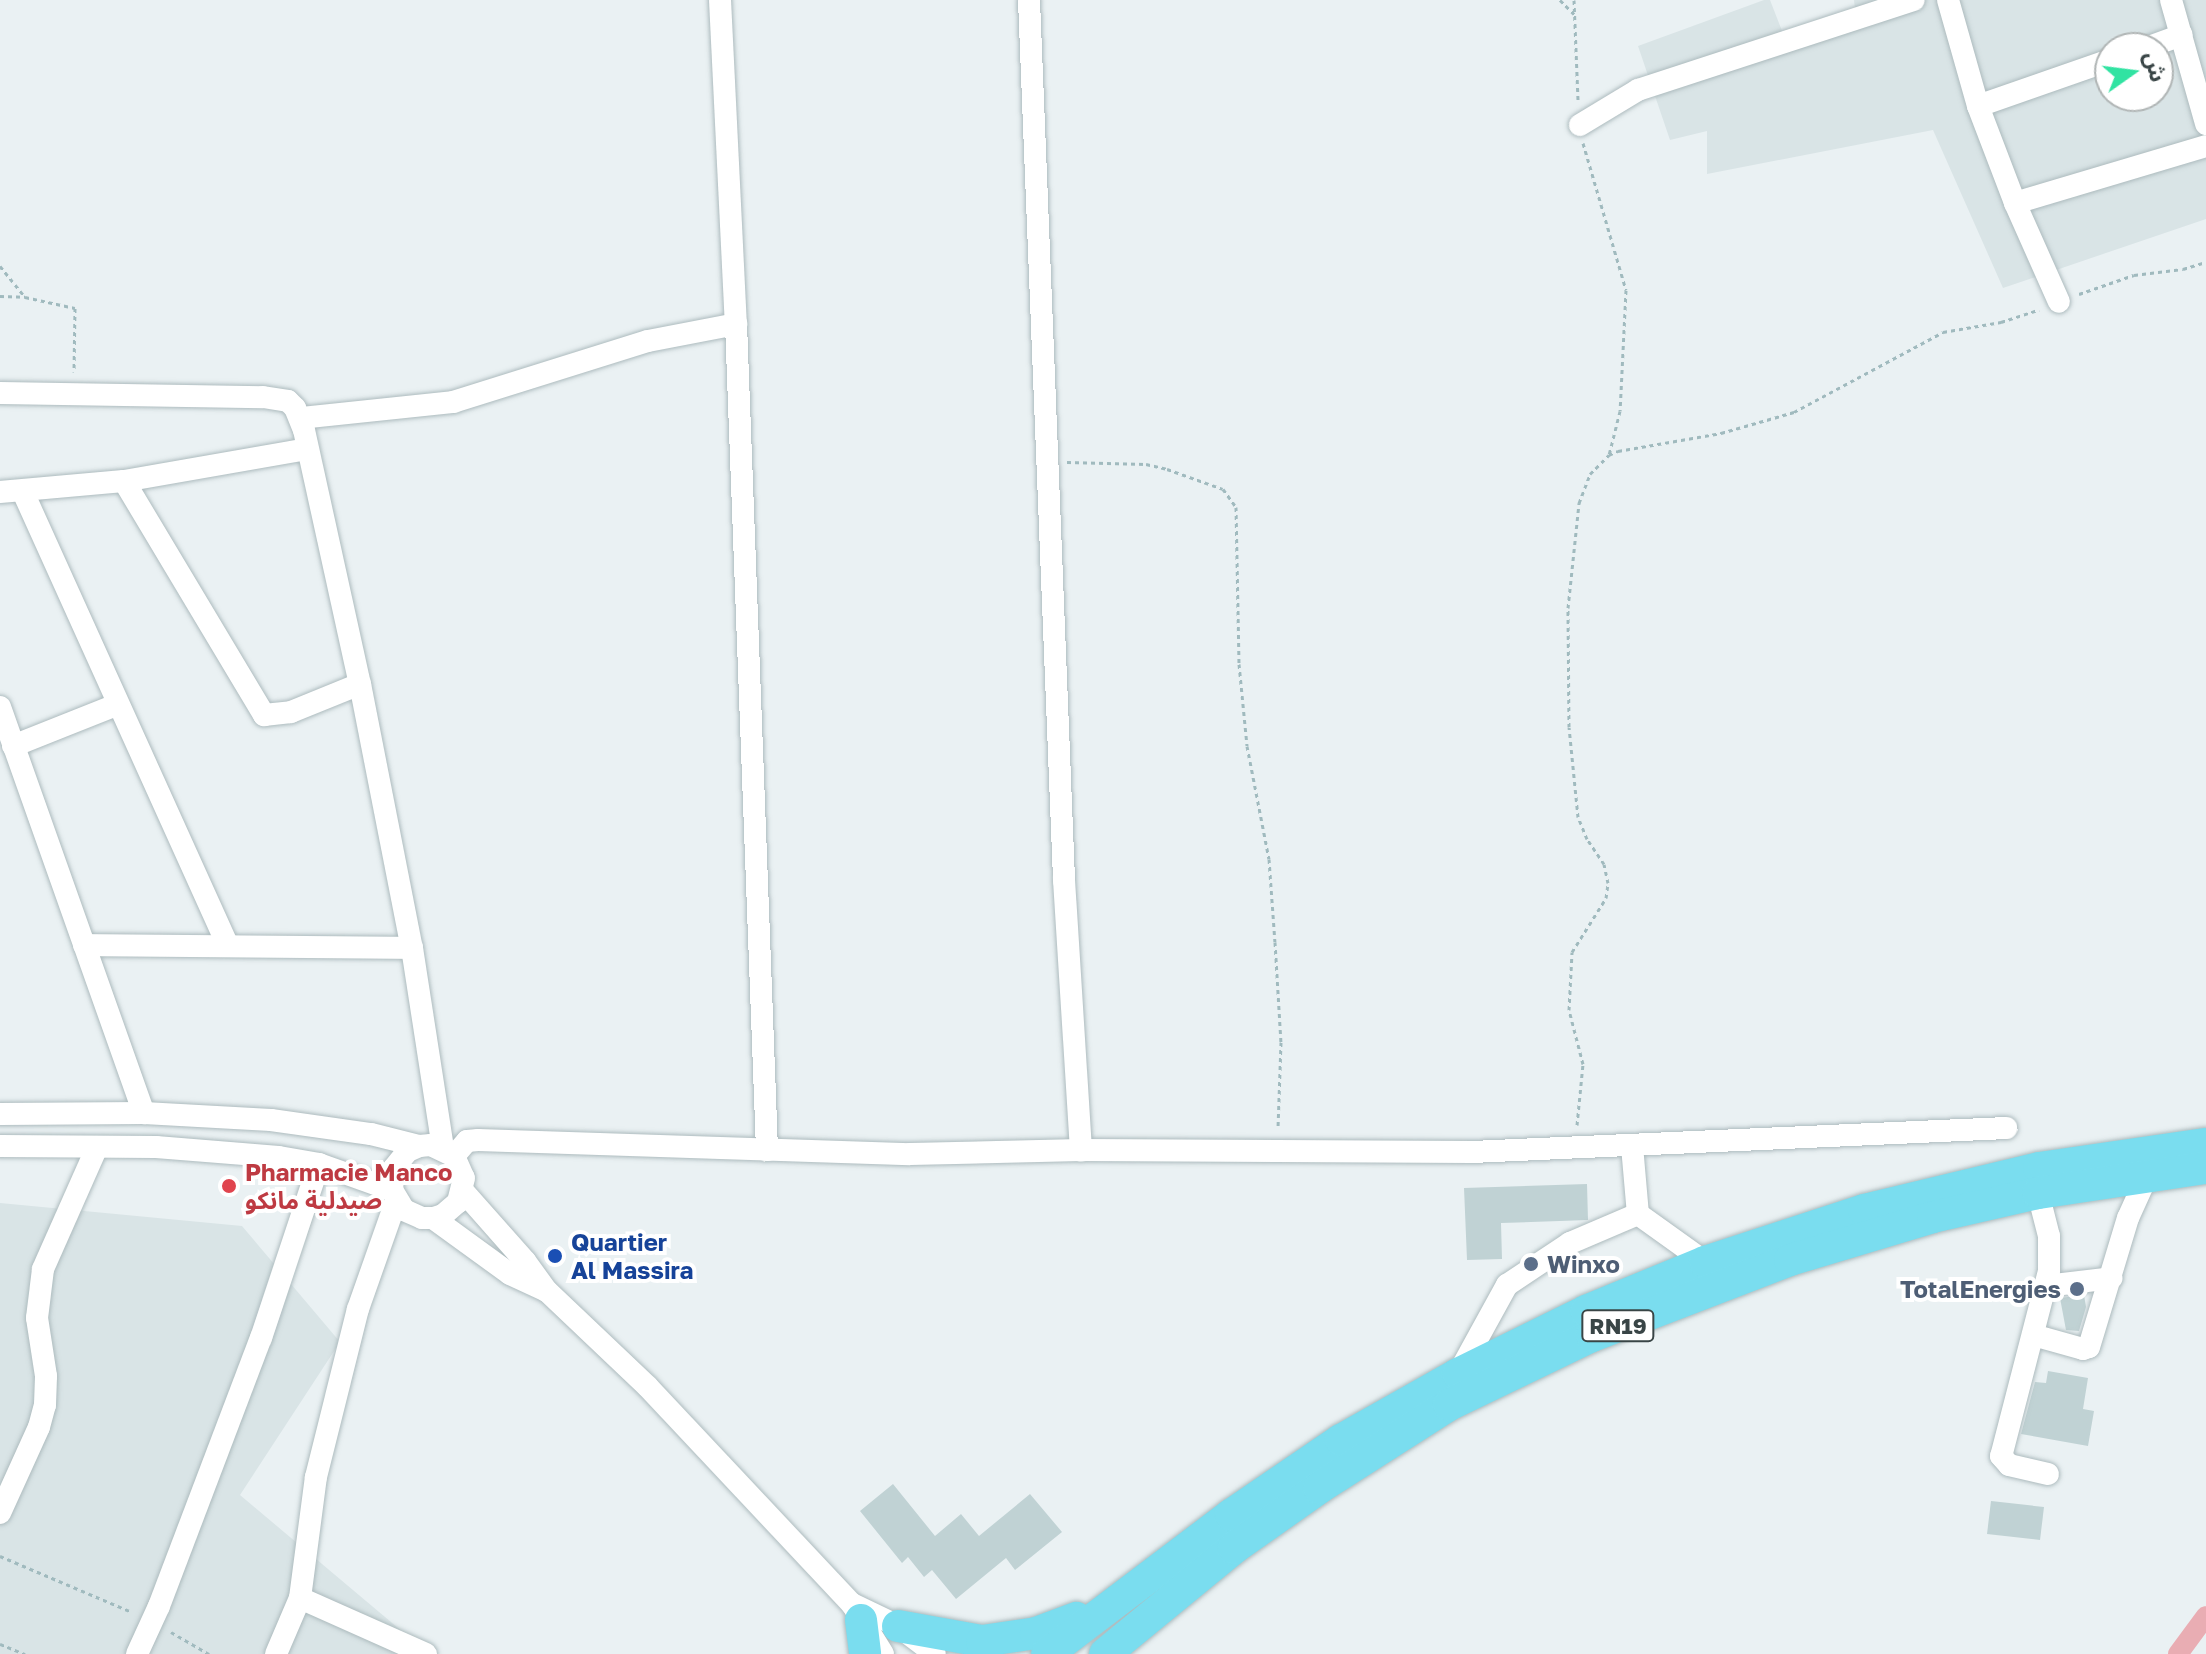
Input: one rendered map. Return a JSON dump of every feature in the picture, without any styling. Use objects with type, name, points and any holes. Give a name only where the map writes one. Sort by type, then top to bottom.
[{"type":"highway","name":"RN19","points":[[1047,1654],[1231,1515],[1341,1440],[1458,1374],[1586,1311],[1705,1262],[1849,1214],[2039,1168],[2206,1144]]},
{"type":"highway","name":"RN19","points":[[1105,1654],[1234,1548],[1319,1488],[1449,1405],[1523,1366],[1592,1336],[1790,1260],[1933,1217],[2038,1193],[2148,1174],[2206,1168]]},
{"type":"highway","points":[[891,1640],[1012,1639],[1105,1608]]},
{"type":"highway","points":[[856,1612],[865,1654]]},
{"type":"street","points":[[720,0],[736,324],[767,1150]]},
{"type":"street","points":[[1029,0],[1064,880],[1081,1150]]},
{"type":"street","points":[[1580,125],[1638,90],[1914,0]]},
{"type":"street","points":[[1948,0],[1978,106],[2015,203],[2059,302]]},
{"type":"street","points":[[2171,0],[2206,124]]},
{"type":"street","points":[[2174,38],[2182,35]]},
{"type":"street","points":[[1978,106],[2094,66]]},
{"type":"street","points":[[2015,203],[2206,146]]},
{"type":"street","points":[[301,418],[453,402],[648,341],[736,324]]},
{"type":"street","points":[[0,393],[279,398],[288,401],[301,418],[360,684],[449,1152],[464,1178],[463,1191],[451,1210],[433,1218]]},
{"type":"street","points":[[0,492],[124,481],[307,449]]},
{"type":"street","points":[[124,481],[264,715],[291,712],[360,684]]},
{"type":"street","points":[[23,492],[116,705],[228,946]]},
{"type":"street","points":[[13,746],[116,705]]},
{"type":"street","points":[[0,707],[144,1113]]},
{"type":"street","points":[[84,945],[412,948]]},
{"type":"street","points":[[0,1114],[144,1113],[271,1120],[371,1134],[449,1152],[467,1141],[478,1140],[910,1154],[1081,1150],[1472,1152],[2006,1128]]},
{"type":"street","points":[[0,1146],[263,1155],[319,1164],[394,1196],[413,1215],[433,1218],[510,1274],[547,1291]]},
{"type":"street","points":[[276,1654],[300,1598],[316,1477],[362,1297],[394,1196],[394,1168],[408,1151],[419,1146]]},
{"type":"street","points":[[1632,1146],[1638,1214],[1705,1262]]},
{"type":"street","points":[[0,1513],[8,1473],[45,1405],[46,1376],[37,1318],[43,1269],[97,1147]]},
{"type":"street","points":[[137,1654],[261,1338],[319,1164]]},
{"type":"street","points":[[2033,1335],[2083,1349],[2089,1347],[2128,1218],[2148,1174]]},
{"type":"street","points":[[463,1191],[525,1261],[547,1291],[648,1387],[856,1612],[891,1640],[935,1654]]},
{"type":"street","points":[[2038,1193],[2050,1249],[2046,1286],[2001,1456],[2009,1465],[2048,1474]]},
{"type":"street","points":[[1458,1374],[1507,1285],[1570,1243],[1638,1214]]},
{"type":"street","points":[[2046,1286],[2112,1278]]},
{"type":"street","points":[[300,1598],[426,1654]]},
{"type":"street","points":[[856,1612],[891,1640]]},
{"type":"path","points":[[1560,0],[1575,15]]},
{"type":"path","points":[[1574,0],[1580,125],[1586,157],[1618,254],[1626,290],[1620,411],[1609,455],[1590,474],[1582,489],[1568,608],[1573,787],[1578,817],[1587,839],[1604,864],[1608,883],[1606,898],[1572,952],[1569,1010],[1583,1064],[1577,1106],[1577,1148]]},
{"type":"path","points":[[1609,455],[1766,421],[1855,382],[1943,332],[2001,322],[2134,275],[2183,269],[2206,262]]},
{"type":"path","points":[[0,266],[25,297]]},
{"type":"path","points":[[0,296],[25,297],[75,308],[72,396]]},
{"type":"path","points":[[1047,462],[1146,464],[1208,481],[1228,492],[1234,503],[1239,664],[1247,746],[1269,859],[1275,942],[1281,1042],[1277,1150]]},
{"type":"path","points":[[0,1556],[152,1621],[209,1654]]},
{"type":"path","points":[[0,1644],[25,1654]]},
{"type":"shaded area","points":[[1764,0],[1770,0],[1786,41],[1855,9],[1854,0],[2206,0],[2206,219],[2003,288],[1933,130],[1707,174],[1707,131],[1670,140],[1638,46]]},
{"type":"shaded area","points":[[0,1203],[242,1226],[340,1342],[240,1495],[429,1654],[0,1654]]},
{"type":"building","points":[[1587,1184],[1588,1220],[1501,1223],[1502,1259],[1467,1260],[1464,1188]]},
{"type":"building","points":[[2084,1295],[2086,1307],[2079,1331],[2066,1330],[2060,1298]]},
{"type":"building","points":[[2048,1371],[2088,1378],[2083,1409],[2094,1411],[2088,1446],[2021,1434],[2035,1382],[2046,1383]]},
{"type":"building","points":[[893,1484],[935,1536],[961,1514],[979,1536],[1030,1494],[1062,1532],[1015,1570],[1006,1558],[956,1599],[932,1570],[924,1577],[908,1557],[902,1563],[860,1511]]},
{"type":"building","points":[[1991,1501],[2044,1507],[2040,1540],[1987,1534]]},
{"type":"waterway","points":[[2178,1654],[2206,1616]]},
{"type":"place","name":"Pharmacie Manco صيدلية مانكو","points":[[229,1186]]},
{"type":"place","name":"Quartier Al Massira","points":[[555,1256]]},
{"type":"place","name":"Winxo","points":[[1531,1264]]},
{"type":"place","name":"TotalEnergies","points":[[2077,1289]]}]
